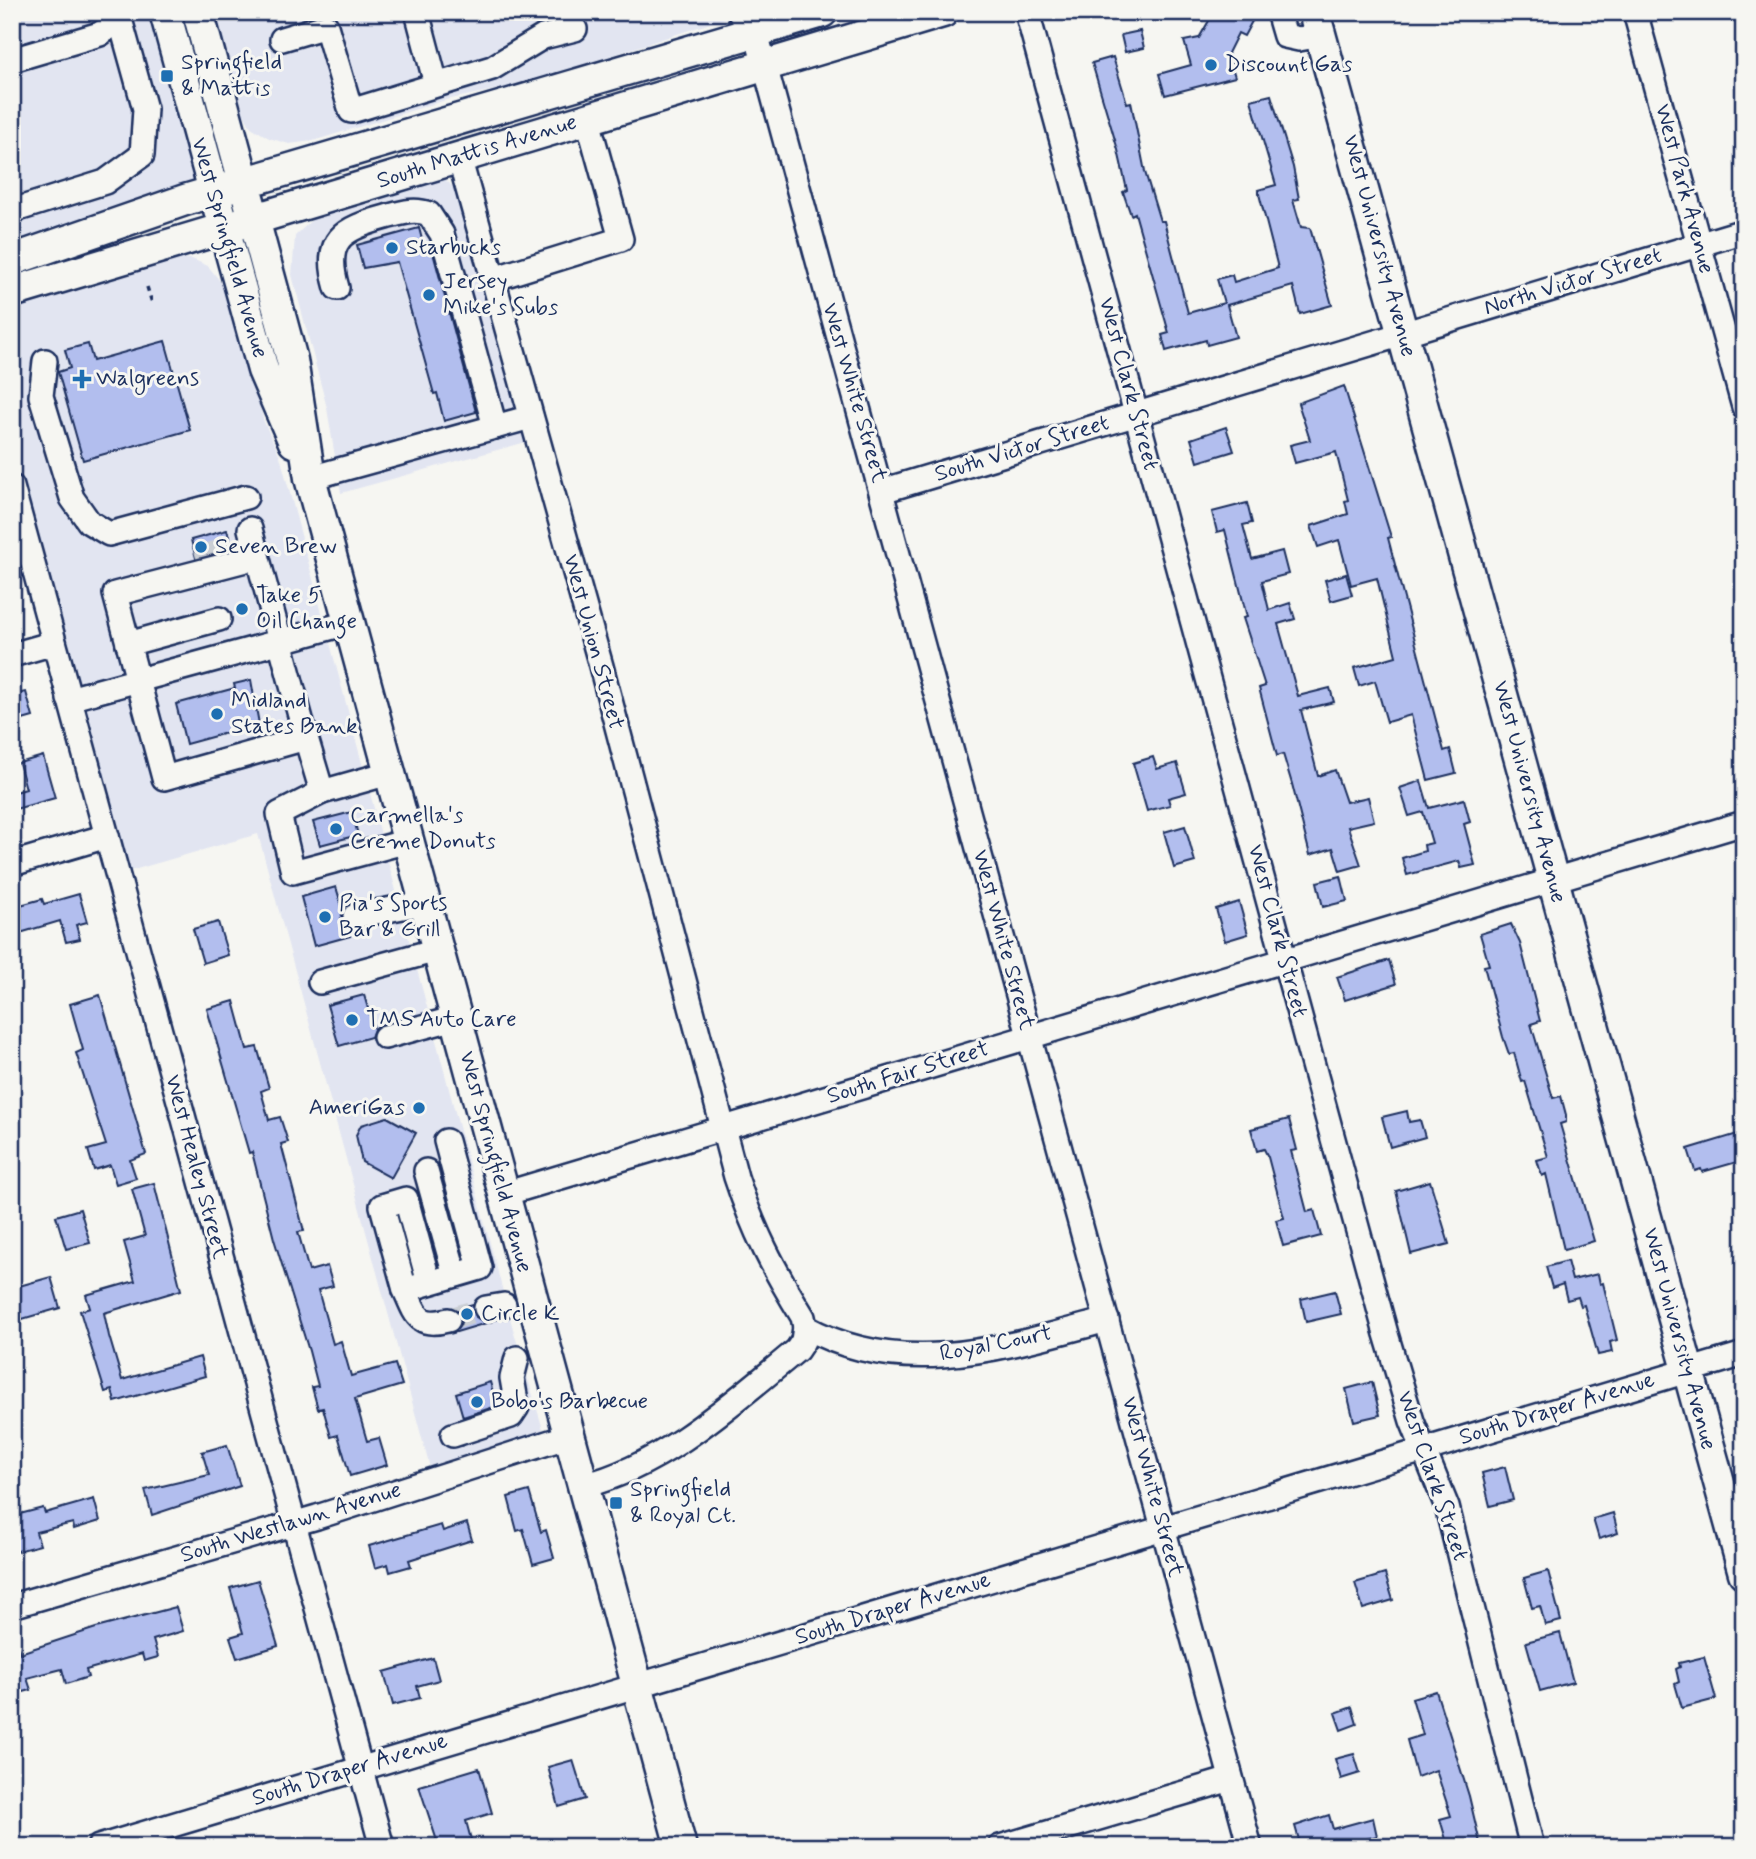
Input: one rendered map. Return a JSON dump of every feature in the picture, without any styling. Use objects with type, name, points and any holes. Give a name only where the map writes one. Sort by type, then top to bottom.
[{"type":"main road","name":"West Springfield Avenue","points":[[165,12],[263,370],[310,478]]},
{"type":"main road","name":"West Springfield Avenue","points":[[198,12],[292,360],[310,478],[348,623],[681,1847]]},
{"type":"main road","name":"South Mattis Avenue","points":[[12,259],[753,19],[822,12]]},
{"type":"main road","name":"South Mattis Avenue","points":[[12,292],[943,12]]},
{"type":"main road","name":"West University Avenue","points":[[1317,24],[1744,1573]]},
{"type":"street","points":[[12,60],[100,34],[112,25],[117,12]]},
{"type":"street","points":[[12,211],[105,182],[142,155],[145,109],[117,12]]},
{"type":"street","points":[[417,12],[436,84]]},
{"type":"street","name":"West Clark Street","points":[[1027,12],[1386,1334],[1412,1421],[1447,1507],[1532,1847]]},
{"type":"street","points":[[1278,12],[1285,36],[1299,40],[1317,24]]},
{"type":"street","name":"West Park Avenue","points":[[1635,12],[1744,407]]},
{"type":"street","name":"West White Street","points":[[753,19],[1250,1847]]},
{"type":"street","points":[[292,28],[326,26],[351,111],[492,68],[543,37],[575,29]]},
{"type":"street","points":[[493,279],[621,239],[587,117]]},
{"type":"street","name":"West Union Street","points":[[459,157],[724,1128]]},
{"type":"street","points":[[337,288],[331,260],[341,237],[354,226],[411,211],[429,214],[442,234],[495,427]]},
{"type":"street","name":"North Victor Street","points":[[1403,334],[1744,231]]},
{"type":"street","name":"South Victor Street","points":[[882,491],[1403,334]]},
{"type":"street","points":[[45,361],[41,396],[72,498],[89,522],[109,534],[246,496]]},
{"type":"street","points":[[310,478],[531,417]]},
{"type":"street","name":"West Healey Street","points":[[13,491],[382,1847]]},
{"type":"street","points":[[306,738],[164,778],[115,594],[248,544],[280,642],[322,792]]},
{"type":"street","points":[[127,591],[142,573],[196,558]]},
{"type":"street","points":[[128,644],[219,619]]},
{"type":"street","points":[[69,699],[348,623]]},
{"type":"street","points":[[12,655],[54,643]]},
{"type":"street","points":[[389,773],[322,792],[279,814],[293,872],[408,841]]},
{"type":"street","name":"South Fair Street","points":[[504,1194],[1744,822]]},
{"type":"street","points":[[12,864],[107,836]]},
{"type":"street","points":[[355,916],[424,903]]},
{"type":"street","points":[[320,982],[438,950]]},
{"type":"street","points":[[385,1037],[456,1018]]},
{"type":"street","points":[[583,1486],[627,1472],[709,1421],[797,1350],[803,1341],[803,1317],[765,1255],[752,1226],[724,1128]]},
{"type":"street","points":[[405,1290],[480,1268],[446,1141]]},
{"type":"street","points":[[426,1171],[455,1275]]},
{"type":"street","points":[[429,1283],[406,1199],[382,1206],[405,1290],[415,1313],[424,1322],[433,1324],[448,1320]]},
{"type":"street","name":"Royal Court","points":[[805,1327],[843,1344],[870,1352],[934,1357],[965,1355],[1014,1345],[1107,1320]]},
{"type":"street","name":"South Draper Avenue","points":[[99,1847],[1744,1354]]},
{"type":"street","points":[[453,1435],[511,1416],[517,1407],[512,1378],[517,1358]]},
{"type":"street","name":"South Westlawn Avenue","points":[[12,1606],[294,1523],[569,1436]]},
{"type":"street","points":[[1000,1847],[1231,1779]]},
{"type":"path","points":[[147,287],[152,303]]},
{"type":"shaded area","points":[[12,12],[151,12],[198,190],[12,249]]},
{"type":"shaded area","points":[[212,12],[744,12],[528,83],[446,100],[313,141],[289,144],[269,138],[251,127],[237,103]]},
{"type":"shaded area","points":[[435,178],[445,179],[457,191],[526,442],[341,493],[327,408],[292,275],[295,236],[318,214]]},
{"type":"shaded area","points":[[175,258],[192,259],[208,266],[220,281],[233,308],[264,422],[280,456],[513,1329],[551,1456],[436,1490],[258,834],[130,871],[12,436],[12,302]]},
{"type":"building","points":[[1214,12],[1257,12],[1244,36],[1238,33],[1228,53],[1235,77],[1165,95],[1159,74],[1191,65],[1184,41],[1199,38]]},
{"type":"building","points":[[1140,31],[1144,48],[1125,52],[1121,35]]},
{"type":"building","points":[[1113,57],[1127,103],[1131,102],[1145,172],[1160,221],[1164,221],[1188,313],[1224,303],[1217,279],[1232,275],[1234,282],[1278,268],[1258,190],[1276,185],[1251,100],[1271,95],[1293,167],[1299,199],[1293,200],[1301,227],[1310,228],[1332,305],[1300,314],[1293,286],[1227,305],[1236,337],[1207,345],[1206,340],[1166,351],[1162,335],[1169,333],[1135,213],[1131,215],[1123,192],[1127,190],[1118,150],[1092,63]]},
{"type":"building","points":[[419,228],[425,251],[432,249],[476,412],[444,421],[397,262],[363,268],[357,245]]},
{"type":"building","name":"Walgreens","points":[[165,341],[190,430],[83,460],[58,372],[70,368],[65,350],[88,344],[93,361]]},
{"type":"building","points":[[1344,386],[1391,537],[1388,538],[1444,751],[1450,749],[1456,773],[1428,780],[1411,715],[1387,722],[1375,681],[1359,686],[1354,668],[1396,656],[1377,578],[1351,585],[1339,540],[1318,547],[1311,526],[1348,514],[1345,501],[1348,500],[1336,452],[1295,463],[1290,445],[1310,440],[1298,403]]},
{"type":"building","points":[[1226,427],[1234,451],[1198,462],[1191,439]]},
{"type":"building","points":[[1247,503],[1252,523],[1243,525],[1252,559],[1282,551],[1288,574],[1262,581],[1269,610],[1290,603],[1295,619],[1278,624],[1298,696],[1330,688],[1334,702],[1301,710],[1318,776],[1335,770],[1346,802],[1368,797],[1374,821],[1348,827],[1361,865],[1340,871],[1333,848],[1310,855],[1283,754],[1277,756],[1259,688],[1265,686],[1243,618],[1247,617],[1225,530],[1217,532],[1212,512]]},
{"type":"building","points":[[227,530],[233,549],[196,558],[191,540]]},
{"type":"building","points":[[1346,574],[1352,595],[1331,601],[1325,580]]},
{"type":"building","name":"Midland States Bank","points":[[251,680],[259,724],[186,744],[176,704],[235,688],[234,684]]},
{"type":"building","points":[[26,692],[33,717],[12,723],[12,695]]},
{"type":"building","points":[[43,756],[55,798],[12,810],[12,793],[26,789],[19,763]]},
{"type":"building","points":[[1153,757],[1157,769],[1177,763],[1186,793],[1168,798],[1170,805],[1147,811],[1133,763]]},
{"type":"building","points":[[1421,781],[1429,808],[1464,799],[1470,822],[1464,824],[1475,865],[1461,868],[1459,861],[1407,875],[1402,858],[1425,851],[1424,845],[1432,843],[1423,812],[1409,816],[1400,788]]},
{"type":"building","name":"Carmella's Creme Donuts","points":[[352,812],[358,835],[320,845],[313,822]]},
{"type":"building","points":[[1185,826],[1195,862],[1174,868],[1164,832]]},
{"type":"building","points":[[1341,876],[1347,901],[1323,907],[1317,882]]},
{"type":"building","name":"Pia's Sports Bar & Grill","points":[[336,887],[343,910],[341,919],[350,936],[314,946],[301,897]]},
{"type":"building","points":[[79,894],[87,922],[76,925],[80,939],[66,942],[60,921],[20,933],[13,907],[42,899],[44,904]]},
{"type":"building","points":[[1239,902],[1248,934],[1225,941],[1216,909]]},
{"type":"building","points":[[218,922],[228,955],[203,963],[193,929]]},
{"type":"building","points":[[1511,924],[1520,943],[1540,1021],[1531,1024],[1553,1098],[1561,1096],[1566,1122],[1560,1124],[1594,1241],[1564,1250],[1546,1174],[1542,1176],[1537,1160],[1548,1157],[1525,1081],[1522,1082],[1514,1053],[1509,1054],[1503,1037],[1484,966],[1489,965],[1480,934]]},
{"type":"building","points":[[1389,960],[1396,984],[1345,1000],[1337,977]]},
{"type":"building","points":[[100,995],[146,1154],[130,1160],[136,1178],[116,1184],[110,1165],[94,1170],[88,1150],[106,1145],[76,1053],[83,1050],[70,1004]]},
{"type":"building","name":"TMS Auto Care","points":[[364,995],[374,1029],[371,1037],[339,1046],[327,1005]]},
{"type":"building","points":[[234,1001],[247,1049],[257,1047],[269,1088],[261,1091],[269,1120],[280,1117],[288,1142],[281,1144],[304,1231],[298,1232],[309,1271],[327,1266],[333,1286],[318,1290],[333,1344],[341,1341],[351,1376],[395,1364],[402,1385],[355,1399],[367,1441],[379,1438],[387,1465],[350,1476],[338,1435],[331,1437],[323,1408],[318,1409],[312,1387],[318,1386],[309,1351],[274,1239],[252,1152],[249,1153],[207,1009]]},
{"type":"building","points":[[1407,1111],[1409,1122],[1420,1120],[1425,1137],[1390,1147],[1382,1117]]},
{"type":"building","points":[[387,1117],[416,1133],[391,1178],[362,1162],[356,1135],[361,1125]]},
{"type":"building","points":[[1289,1119],[1297,1150],[1291,1151],[1307,1212],[1314,1210],[1321,1236],[1283,1246],[1276,1220],[1284,1218],[1268,1157],[1264,1149],[1257,1151],[1251,1129]]},
{"type":"building","points":[[1744,1132],[1744,1160],[1702,1172],[1701,1169],[1695,1171],[1688,1149]]},
{"type":"building","points":[[1430,1181],[1449,1244],[1411,1254],[1396,1191]]},
{"type":"building","points":[[154,1183],[181,1290],[104,1313],[109,1336],[122,1380],[200,1357],[205,1376],[115,1402],[112,1390],[105,1392],[80,1311],[90,1308],[86,1295],[135,1281],[124,1242],[145,1236],[132,1189]]},
{"type":"building","points":[[80,1209],[90,1243],[66,1249],[56,1216]]},
{"type":"building","points":[[1567,1261],[1572,1280],[1598,1274],[1600,1284],[1603,1283],[1617,1340],[1610,1342],[1612,1352],[1598,1355],[1584,1305],[1581,1306],[1578,1297],[1567,1300],[1563,1284],[1552,1288],[1546,1267]]},
{"type":"building","points":[[51,1277],[60,1308],[12,1322],[12,1288]]},
{"type":"building","points":[[1335,1291],[1341,1314],[1306,1322],[1301,1299]]},
{"type":"building","points":[[473,1304],[476,1317],[490,1322],[453,1333],[461,1324],[461,1317],[455,1309]]},
{"type":"building","name":"Bobo's Barbecue","points":[[490,1382],[497,1406],[463,1417],[456,1393]]},
{"type":"building","points":[[1372,1382],[1380,1415],[1354,1421],[1346,1389]]},
{"type":"building","points":[[227,1445],[240,1486],[152,1515],[145,1490],[209,1475],[202,1452]]},
{"type":"building","points":[[1505,1467],[1513,1500],[1490,1506],[1482,1473]]},
{"type":"building","points":[[529,1491],[541,1532],[546,1530],[554,1558],[533,1564],[523,1529],[517,1531],[508,1497]]},
{"type":"building","points":[[94,1499],[100,1521],[74,1529],[73,1523],[36,1532],[40,1545],[14,1552],[12,1516],[43,1508],[45,1513]]},
{"type":"building","points":[[1613,1513],[1618,1533],[1599,1539],[1593,1519]]},
{"type":"building","points":[[467,1523],[472,1540],[409,1560],[411,1566],[390,1572],[388,1564],[375,1568],[369,1546],[441,1525],[443,1531]]},
{"type":"building","points":[[1548,1571],[1561,1621],[1545,1625],[1540,1606],[1532,1608],[1524,1578]]},
{"type":"building","points":[[1385,1574],[1393,1600],[1363,1609],[1355,1583]]},
{"type":"building","points":[[258,1580],[278,1646],[237,1658],[230,1637],[243,1633],[230,1588]]},
{"type":"building","points":[[176,1607],[183,1631],[153,1640],[158,1657],[144,1661],[142,1654],[86,1670],[88,1677],[66,1684],[62,1669],[27,1678],[31,1690],[12,1695],[12,1641],[16,1640],[20,1653],[96,1628]]},
{"type":"building","points":[[1560,1633],[1573,1682],[1540,1691],[1526,1642]]},
{"type":"building","points":[[1704,1657],[1716,1699],[1682,1708],[1675,1684],[1679,1682],[1676,1669],[1680,1667],[1679,1663]]},
{"type":"building","points":[[433,1658],[439,1680],[417,1686],[420,1698],[393,1705],[384,1672]]},
{"type":"building","points":[[1436,1691],[1469,1796],[1481,1847],[1461,1847],[1459,1840],[1447,1843],[1440,1819],[1451,1816],[1436,1770],[1417,1777],[1407,1740],[1423,1735],[1412,1698]]},
{"type":"building","points":[[1352,1707],[1357,1724],[1341,1730],[1335,1713]]},
{"type":"building","points":[[1354,1754],[1360,1773],[1341,1779],[1335,1759]]},
{"type":"building","points":[[573,1760],[585,1799],[559,1807],[548,1767]]},
{"type":"building","points":[[479,1768],[492,1813],[466,1821],[473,1847],[439,1847],[419,1786]]},
{"type":"building","points":[[1329,1815],[1333,1829],[1373,1818],[1377,1836],[1338,1847],[1335,1847],[1333,1839],[1301,1847],[1295,1826]]},
{"type":"tunnel","points":[[196,558],[232,547]]},
{"type":"tunnel","points":[[448,1320],[486,1308]]},
{"type":"place","name":"Discount Gas","points":[[1211,65]]},
{"type":"place","name":"Springfield & Mattis","points":[[167,76]]},
{"type":"place","name":"Starbucks","points":[[392,248]]},
{"type":"place","name":"Jersey Mike's Subs","points":[[429,295]]},
{"type":"place","name":"Walgreens","points":[[82,379]]},
{"type":"place","name":"Seven Brew","points":[[201,547]]},
{"type":"place","name":"Take 5 Oil Change","points":[[242,609]]},
{"type":"place","name":"Midland States Bank","points":[[217,714]]},
{"type":"place","name":"Carmella's Creme Donuts","points":[[336,829]]},
{"type":"place","name":"Pia's Sports Bar & Grill","points":[[325,917]]},
{"type":"place","name":"TMS Auto Care","points":[[352,1020]]},
{"type":"place","name":"AmeriGas","points":[[419,1108]]},
{"type":"place","name":"Circle K","points":[[467,1314]]},
{"type":"place","name":"Bobo's Barbecue","points":[[477,1402]]},
{"type":"place","name":"Springfield & Royal Ct.","points":[[616,1503]]}]
